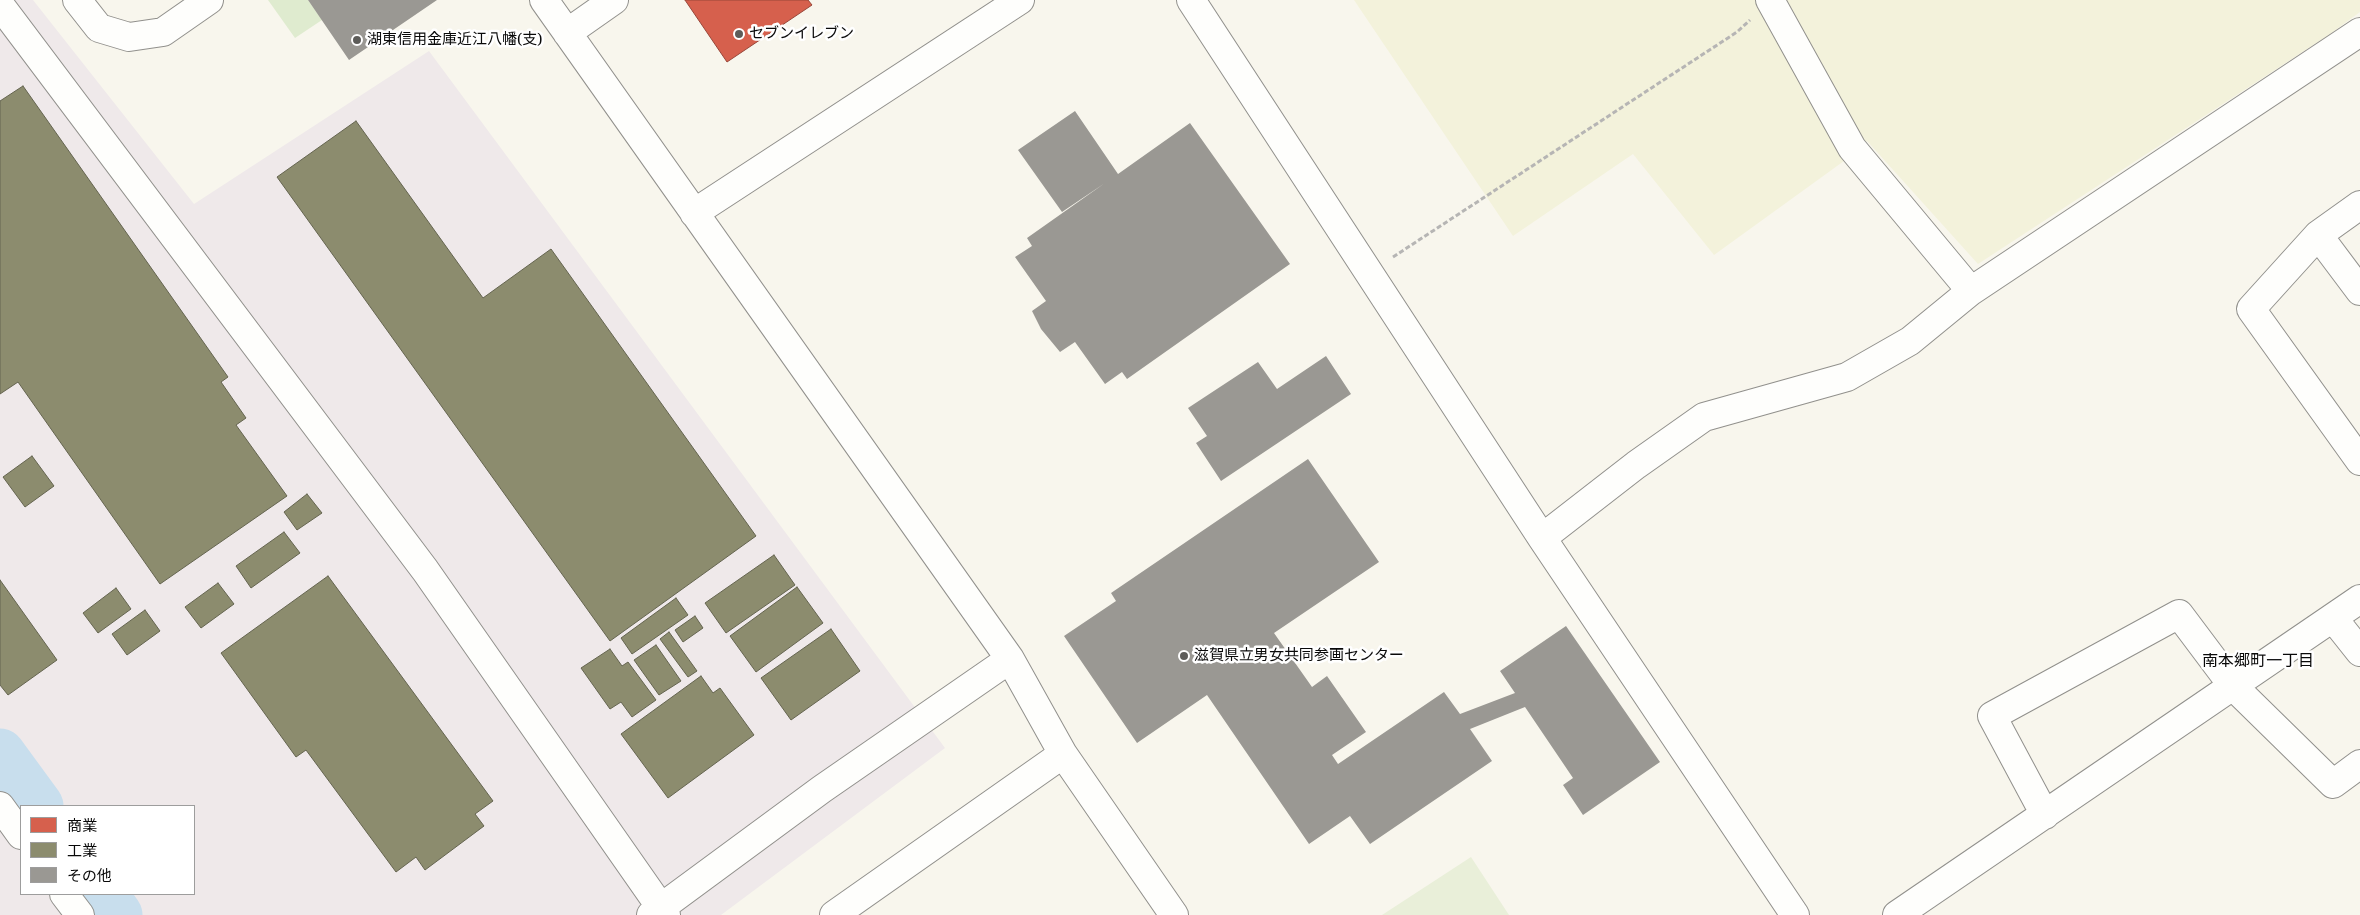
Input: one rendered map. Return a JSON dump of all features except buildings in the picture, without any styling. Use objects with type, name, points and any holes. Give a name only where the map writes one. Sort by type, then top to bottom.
[{"type":"street","points":[[77,0],[99,28],[129,37],[163,32],[209,0]]},
{"type":"street","points":[[544,0],[1010,659],[1063,754],[1174,915]]},
{"type":"street","points":[[567,32],[614,0]]},
{"type":"street","points":[[694,213],[1020,0]]},
{"type":"street","points":[[1191,0],[1542,538],[1795,915]]},
{"type":"street","points":[[1771,1],[1852,148],[1971,291]]},
{"type":"street","points":[[0,5],[425,570],[643,879],[660,913],[822,789],[1010,659]]},
{"type":"street","points":[[1542,538],[1636,465],[1704,417],[1847,377],[1910,341],[1971,291],[2360,32]]},
{"type":"street","points":[[2360,205],[2318,235],[2251,309],[2360,461]]},
{"type":"street","points":[[2318,235],[2360,291]]},
{"type":"street","points":[[1897,915],[2360,599]]},
{"type":"street","points":[[2045,815],[1992,716],[2179,614],[2233,686],[2333,784],[2360,764]]},
{"type":"street","points":[[2333,618],[2360,652]]},
{"type":"street","points":[[834,915],[1063,754]]},
{"type":"street","points":[[0,806],[20,834]]},
{"type":"street","points":[[65,895],[80,915]]},
{"type":"path","points":[[1369,273],[1737,32],[1771,1]]},
{"type":"shaded area","points":[[0,0],[33,0],[194,204],[429,51],[945,748],[721,915],[0,915]]},
{"type":"green space","points":[[268,0],[308,0],[322,20],[295,38]]},
{"type":"green space","points":[[1354,0],[2360,0],[2360,12],[2330,34],[1978,264],[1867,141],[1844,161],[1714,255],[1633,154],[1513,236]]},
{"type":"green space","points":[[1471,857],[1509,915],[1382,915]]},
{"type":"waterway","points":[[0,754],[37,805]]},
{"type":"waterway","points":[[103,895],[117,915]]},
{"type":"place","name":"セブンイレブン","points":[[739,34]]},
{"type":"place","name":"湖東信用金庫近江八幡(支)","points":[[357,40]]},
{"type":"place","name":"滋賀県立男女共同参画センター","points":[[1184,656]]},
{"type":"district","name":"南本郷町一丁目","points":[[2258,661]]}]
